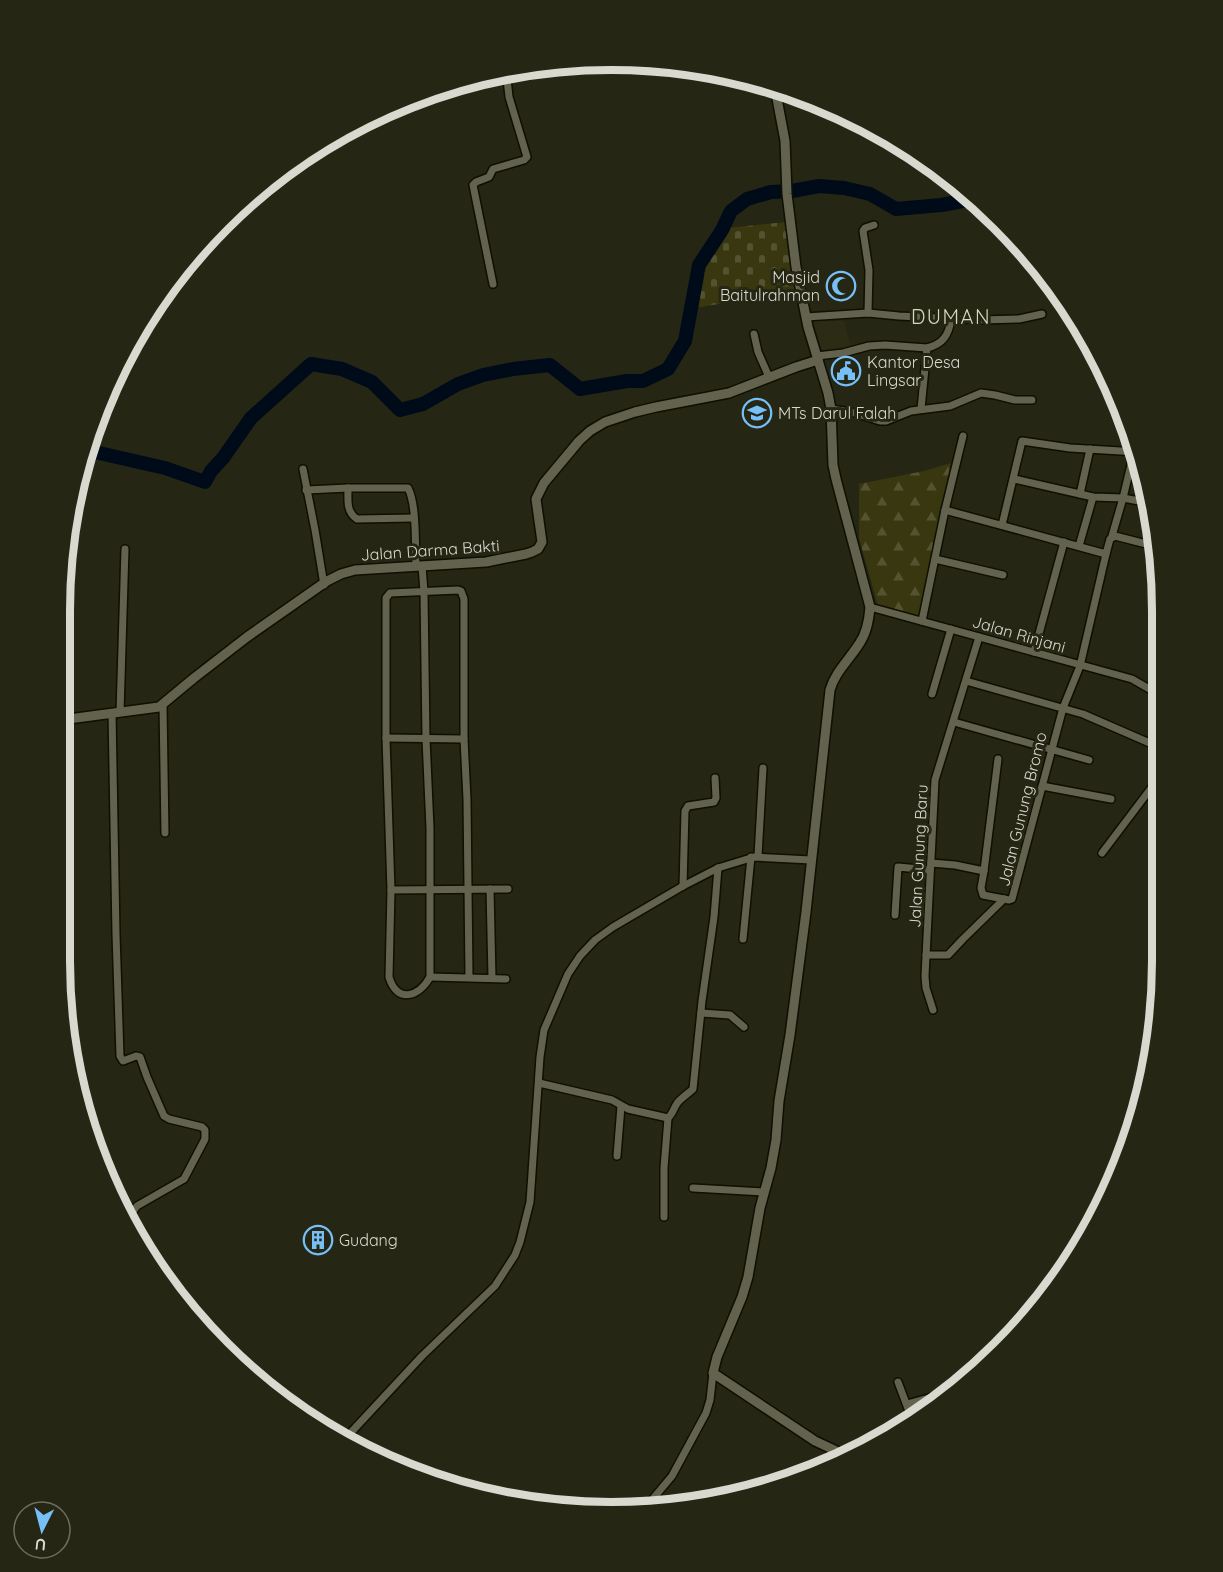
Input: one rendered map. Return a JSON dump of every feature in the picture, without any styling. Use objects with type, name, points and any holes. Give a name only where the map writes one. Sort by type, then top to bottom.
[{"type":"street","points":[[493,284],[473,185],[490,176],[493,169],[524,160],[527,157],[509,97],[507,81]]},
{"type":"street","points":[[651,1500],[672,1476],[706,1413],[716,1375],[717,1358],[748,1277],[760,1208],[774,1151],[779,1101],[790,1035],[830,690],[837,673],[863,638],[870,607],[833,465],[831,409],[828,393],[806,317],[795,267],[785,141],[777,96]]},
{"type":"street","points":[[868,313],[869,270],[863,231],[874,225]]},
{"type":"street","points":[[806,317],[868,313],[981,320],[1019,319],[1042,314]]},
{"type":"street","points":[[921,409],[927,348],[944,340],[950,329],[951,319]]},
{"type":"street","points":[[754,334],[758,352],[769,377]]},
{"type":"street","name":"Jalan Darma Bakti","points":[[70,719],[149,710],[163,705],[247,637],[337,576],[355,570],[499,561],[526,555],[538,549],[542,542],[536,499],[544,483],[579,441],[605,422],[643,410],[729,393],[818,358],[869,346],[927,348]]},
{"type":"street","points":[[831,409],[886,421],[921,409],[950,406],[981,393],[1015,400],[1032,400]]},
{"type":"street","points":[[922,621],[963,436]]},
{"type":"street","points":[[1002,525],[1022,441],[1054,446],[1128,451]]},
{"type":"street","points":[[1080,494],[1090,449]]},
{"type":"street","name":"Jalan Gunung Bromo","points":[[984,871],[981,888],[983,895],[1010,900],[1014,897],[1051,750],[1063,708],[1080,666],[1106,554],[1132,465]]},
{"type":"street","points":[[303,469],[324,585]]},
{"type":"street","points":[[1014,478],[1093,497],[1141,501]]},
{"type":"street","points":[[348,488],[349,508],[352,516],[357,519],[414,518]]},
{"type":"street","points":[[306,490],[348,488],[408,488],[410,490],[424,592],[430,828],[430,977],[425,986],[410,994],[399,993],[393,988],[389,969],[391,890],[386,738],[386,598],[390,593],[424,592],[458,590],[463,594],[469,977]]},
{"type":"street","points":[[1079,546],[1093,497]]},
{"type":"street","points":[[945,510],[1106,554]]},
{"type":"street","points":[[1113,536],[1148,544]]},
{"type":"street","points":[[1034,652],[1064,542]]},
{"type":"street","points":[[125,549],[116,712],[116,934],[120,1056],[123,1061],[136,1056],[140,1057],[164,1116],[202,1127],[206,1133],[184,1179],[137,1206],[133,1212]]},
{"type":"street","points":[[935,559],[1003,575]]},
{"type":"street","name":"Jalan Rinjani","points":[[870,607],[1131,679],[1152,691]]},
{"type":"street","points":[[932,694],[951,629]]},
{"type":"street","name":"Jalan Gunung Baru","points":[[933,1010],[925,982],[935,780],[979,637]]},
{"type":"street","points":[[966,681],[1083,714],[1152,744]]},
{"type":"street","points":[[163,705],[165,833]]},
{"type":"street","points":[[954,722],[1089,760]]},
{"type":"street","points":[[386,738],[464,739]]},
{"type":"street","points":[[895,915],[898,867],[955,865],[984,871],[998,759]]},
{"type":"street","points":[[743,939],[763,768]]},
{"type":"street","points":[[683,886],[685,811],[688,806],[714,802],[716,798],[715,778]]},
{"type":"street","points":[[1042,786],[1111,799]]},
{"type":"street","points":[[1102,854],[1152,786]]},
{"type":"street","points":[[350,1434],[414,1364],[495,1286],[510,1263],[520,1242],[530,1202],[544,1030],[565,980],[588,946],[624,920],[718,868],[754,857],[811,860]]},
{"type":"street","points":[[664,1217],[664,1168],[668,1118],[679,1101],[693,1089],[718,868]]},
{"type":"street","points":[[490,889],[492,978]]},
{"type":"street","points":[[391,890],[508,889]]},
{"type":"street","points":[[926,955],[948,955],[1004,899]]},
{"type":"street","points":[[430,977],[506,979]]},
{"type":"street","points":[[701,1013],[730,1015],[744,1027]]},
{"type":"street","points":[[539,1083],[612,1100],[628,1109],[668,1118]]},
{"type":"street","points":[[617,1156],[621,1106]]},
{"type":"street","points":[[693,1188],[764,1192]]},
{"type":"street","points":[[716,1375],[815,1440],[838,1452]]},
{"type":"street","points":[[898,1382],[910,1412]]},
{"type":"street","points":[[907,1404],[930,1398]]},
{"type":"shaded area","points":[[813,320],[844,321],[852,350],[822,352]]},
{"type":"green space","points":[[786,222],[795,291],[695,308],[703,265],[726,228]]},
{"type":"green space","points":[[951,463],[918,619],[878,606],[859,538],[859,484]]},
{"type":"waterway","points":[[95,452],[165,468],[205,482],[251,418],[311,364],[342,369],[372,382],[400,410],[423,404],[458,384],[483,375],[513,369],[550,365],[580,389],[627,381],[643,381],[668,369],[685,341],[699,265],[722,230],[731,211],[747,199],[771,192],[819,186],[844,188],[870,194],[896,209],[963,201]]},
{"type":"place","name":"Masjid Baitulrahman","points":[[841,286]]},
{"type":"place","name":"Kantor Desa Lingsar","points":[[846,371]]},
{"type":"place","name":"MTs Darul Falah","points":[[757,413]]},
{"type":"place","name":"Gudang","points":[[318,1240]]},
{"type":"district","name":"DUMAN","points":[[951,316]]}]
